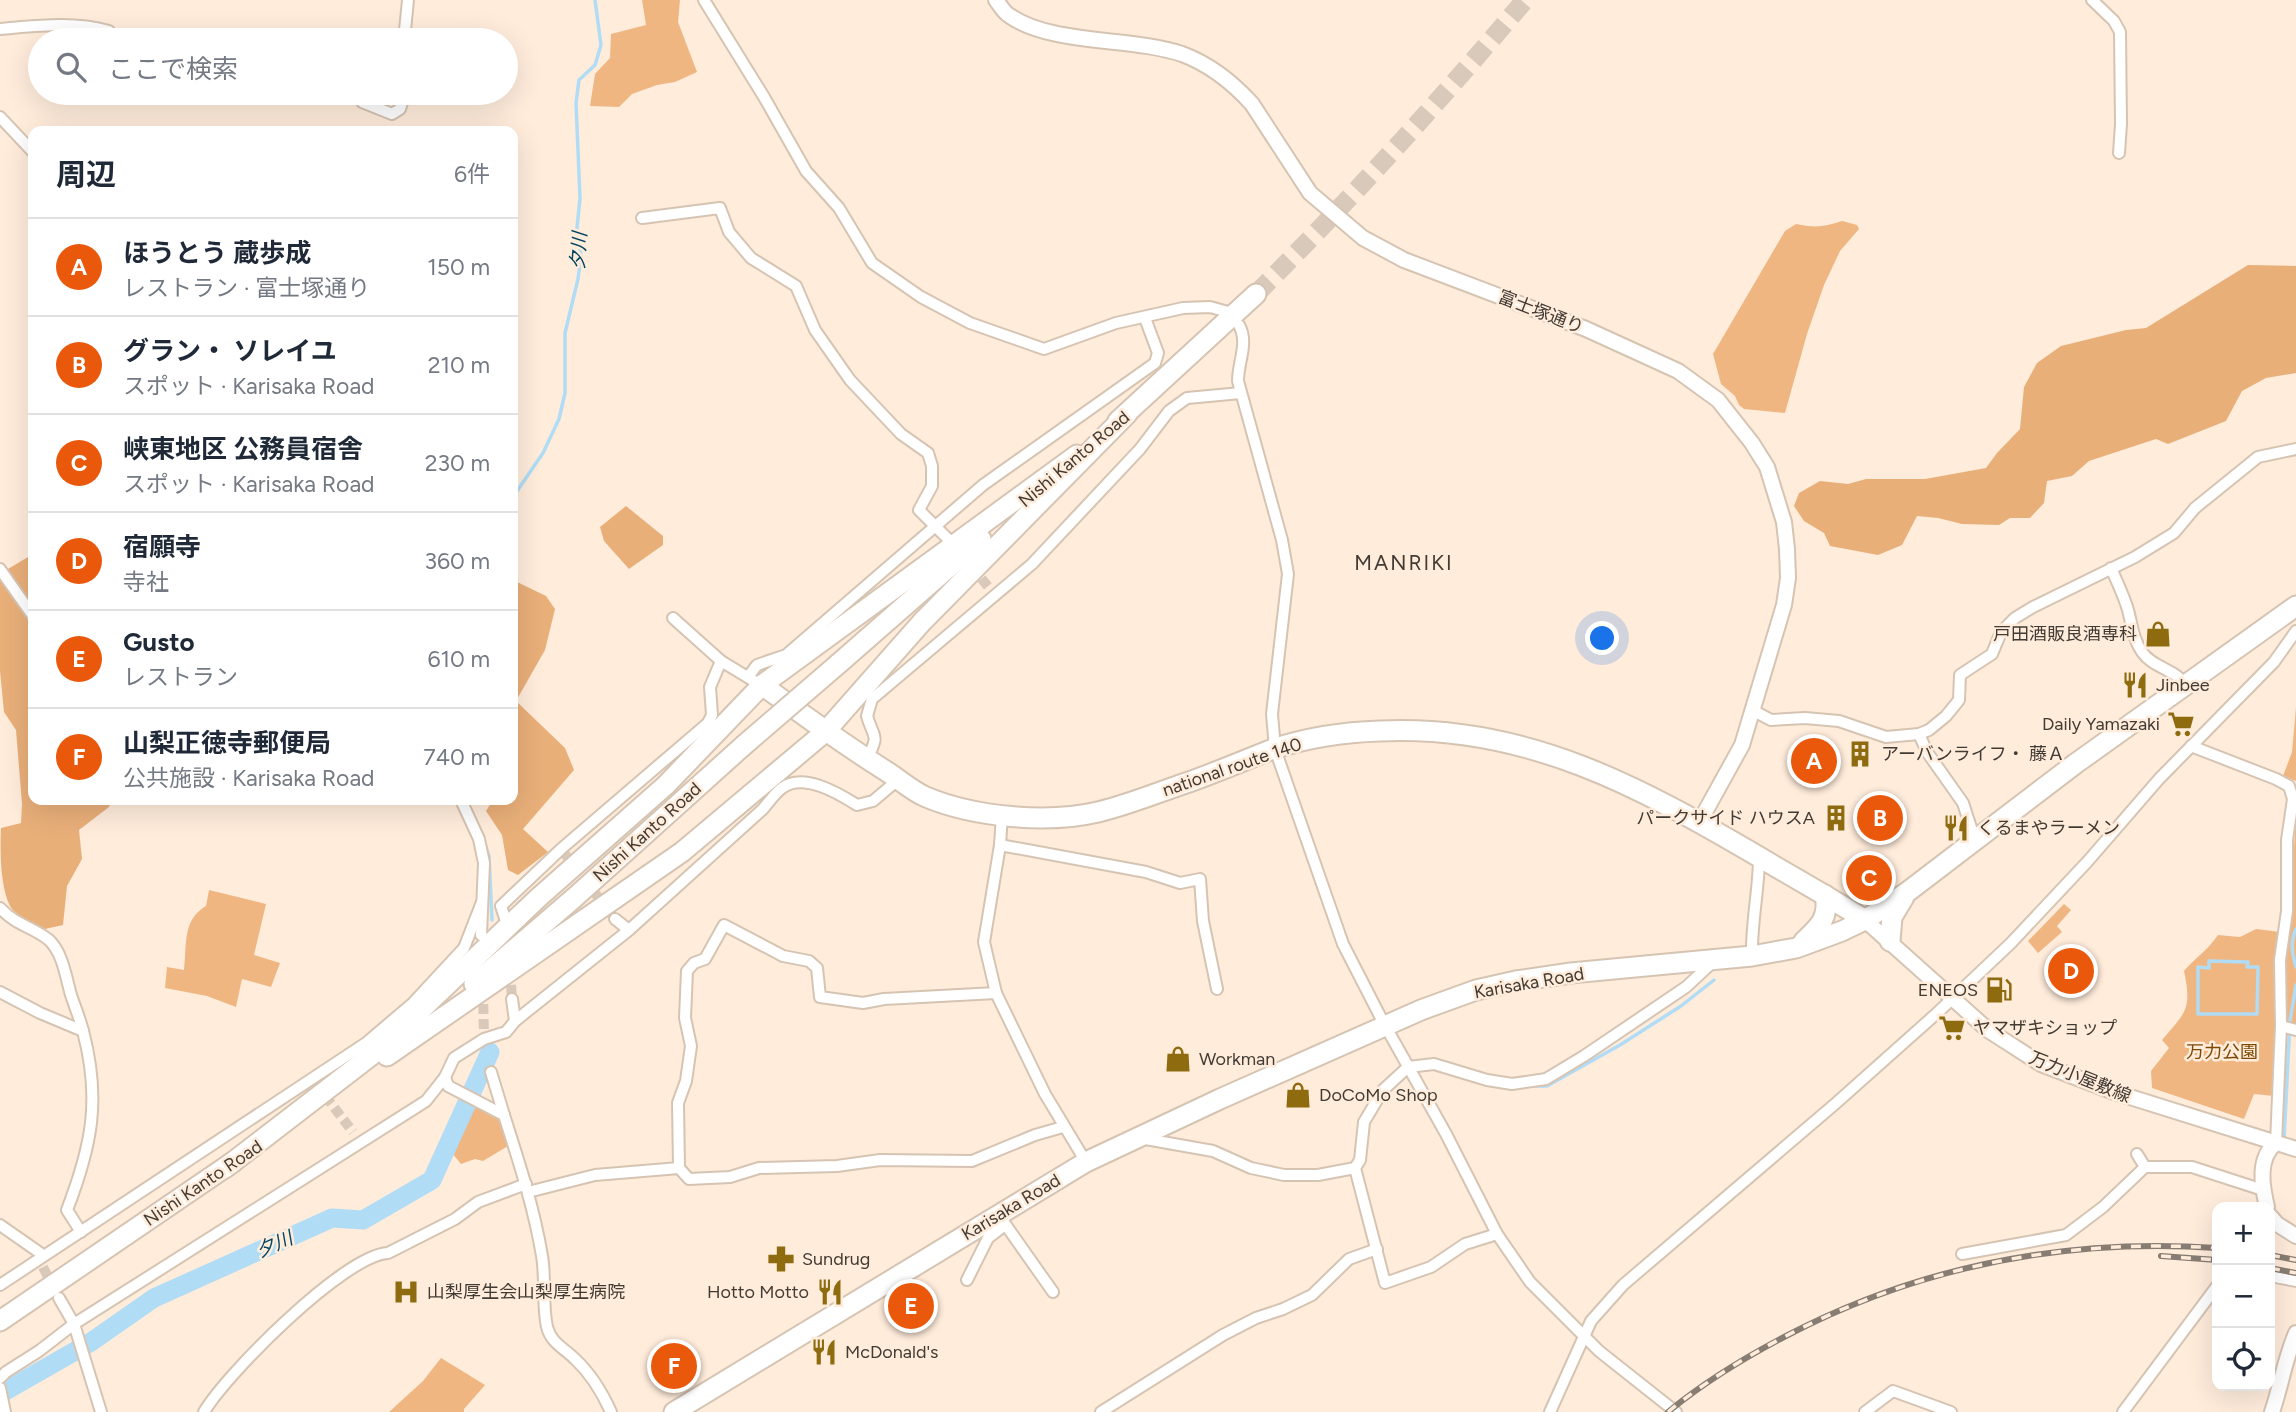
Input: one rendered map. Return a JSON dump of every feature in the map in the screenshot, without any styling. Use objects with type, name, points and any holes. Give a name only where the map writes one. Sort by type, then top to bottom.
[{"type":"highway","name":"Nishi Kanto Road","points":[[0,1321],[377,1063],[564,907],[743,746],[1077,455],[1127,415],[1256,294]]},
{"type":"highway","points":[[377,1063],[682,852],[825,732],[922,622],[1127,415]]},
{"type":"highway","points":[[225,1168],[382,1048],[538,898],[666,785],[755,681],[1077,455]]},
{"type":"highway","name":"Karisaka Road","points":[[674,1412],[1002,1219],[1086,1163],[1386,1025],[1476,990],[1516,981],[1571,973],[1752,956],[1796,948],[1865,920],[1906,893],[2296,606]]},
{"type":"highway","name":"national route 140","points":[[755,681],[825,732],[924,797],[962,808],[1002,815],[1052,817],[1097,812],[1197,779],[1275,749],[1336,735],[1380,731],[1423,732],[1496,739],[1564,759],[1623,782],[1700,821],[1865,920]]},
{"type":"highway","points":[[1890,942],[1892,917],[1906,893]]},
{"type":"highway","points":[[1796,948],[1825,919],[1825,895]]},
{"type":"street","points":[[405,28],[408,0]]},
{"type":"street","points":[[704,0],[806,171],[839,208],[872,263],[921,297],[970,323],[1044,349],[1116,323],[1183,308],[1210,307],[1228,312]]},
{"type":"street","name":"富士塚通り","points":[[996,0],[1008,15],[1033,29],[1146,46],[1184,55],[1202,63],[1242,93],[1310,193],[1363,238],[1404,260],[1586,329],[1644,355],[1678,371],[1718,400],[1767,467],[1784,522],[1788,578],[1784,605],[1742,745],[1700,821]]},
{"type":"street","points":[[2092,0],[2114,21],[2120,32],[2119,153]]},
{"type":"street","points":[[0,29],[65,24],[98,28]]},
{"type":"street","points":[[370,105],[392,114],[401,105]]},
{"type":"street","points":[[0,117],[28,147]]},
{"type":"street","points":[[642,218],[720,208],[729,232],[751,258],[796,286],[815,330],[850,380],[901,433],[928,453],[932,466],[932,486],[919,510],[948,539]]},
{"type":"street","points":[[673,618],[721,661],[755,681],[757,665],[786,655],[983,485],[1155,363],[1158,352],[1145,318]]},
{"type":"street","points":[[1239,325],[1244,335],[1238,361],[1238,381],[1282,540],[1288,574],[1272,714],[1275,749],[1343,944],[1408,1067],[1447,1133],[1497,1234],[1530,1282],[1583,1336],[1676,1412]]},
{"type":"street","points":[[867,759],[876,741],[876,734],[869,725],[867,716],[872,699],[1032,564],[1140,449],[1169,411],[1187,398],[1241,393]]},
{"type":"street","points":[[1752,710],[1771,720],[1839,720],[1886,737],[1919,734],[1928,730],[1945,716],[1958,700],[1960,675],[1992,654],[2001,632],[2015,618],[2174,533],[2195,508],[2258,457],[2296,449]]},
{"type":"street","points":[[2111,568],[2123,595],[2132,631],[2141,651],[2151,663],[2171,673],[2186,685]]},
{"type":"street","points":[[0,569],[28,609]]},
{"type":"street","points":[[1550,1412],[1591,1321],[1623,1285],[1835,1104],[1952,999],[2045,907],[2191,746],[2274,662],[2296,631]]},
{"type":"street","points":[[506,921],[501,905],[708,723],[712,715],[710,687],[721,661]]},
{"type":"street","points":[[1919,734],[1927,752],[1963,803],[1975,840]]},
{"type":"street","points":[[2191,746],[2276,779],[2288,786],[2294,799],[2287,840],[2287,911],[2280,960],[2289,1028],[2276,1143],[2267,1150],[2263,1169],[2266,1202]]},
{"type":"street","points":[[0,1378],[6,1371],[31,1357],[74,1324],[426,1101],[445,1077],[454,1058],[484,1039],[506,1032],[515,1021],[629,930],[763,809],[782,788],[803,782],[857,805],[873,801],[899,779]]},
{"type":"street","points":[[463,805],[479,839],[484,863],[481,935]]},
{"type":"street","points":[[1002,815],[1000,845],[984,942],[996,993],[1063,1127],[1086,1163]]},
{"type":"street","points":[[1000,845],[1146,872],[1180,883],[1200,879],[1203,921],[1217,989]]},
{"type":"street","points":[[1752,956],[1759,857]]},
{"type":"street","points":[[0,1285],[314,1081],[366,1043],[413,1003],[464,948],[482,902]]},
{"type":"street","points":[[0,908],[12,921],[49,940],[59,954],[83,1031],[91,1070],[94,1109],[85,1160],[67,1210],[81,1232]]},
{"type":"street","points":[[615,919],[629,930]]},
{"type":"street","name":"万力小屋敷線","points":[[1865,920],[2004,1042],[2041,1064],[2113,1092],[2296,1149]]},
{"type":"street","points":[[996,993],[884,999],[863,1003],[820,997],[817,968],[809,961],[783,956],[724,925],[705,959],[694,963],[687,971],[685,1018],[691,1045],[686,1081],[678,1103],[679,1168],[689,1179],[730,1177],[759,1168],[837,1166],[880,1160],[972,1161],[1035,1135],[1063,1127]]},
{"type":"street","points":[[1497,1234],[1465,1244],[1431,1266],[1385,1283],[1355,1168],[1360,1160],[1364,1122],[1383,1090],[1408,1067],[1434,1064],[1487,1080],[1512,1084],[1546,1079],[1686,987],[1715,960]]},
{"type":"street","points":[[0,992],[83,1031]]},
{"type":"street","points":[[512,999],[515,1021]]},
{"type":"street","points":[[491,1072],[527,1188],[546,1279],[547,1327],[554,1342],[574,1358],[600,1389],[611,1412]]},
{"type":"street","points":[[445,1077],[448,1086],[504,1115]]},
{"type":"street","points":[[353,1132],[362,1142]]},
{"type":"street","points":[[1136,1138],[1213,1150],[1251,1168],[1283,1175],[1318,1175],[1355,1168]]},
{"type":"street","points":[[2137,1154],[2145,1167]]},
{"type":"street","points":[[1962,1254],[2066,1235],[2103,1207],[2145,1167],[2192,1167],[2263,1190]]},
{"type":"street","points":[[204,1412],[235,1371],[256,1350],[320,1292],[357,1263],[376,1253],[387,1252],[455,1219],[478,1202],[527,1188],[595,1175],[679,1168]]},
{"type":"street","points":[[967,1280],[988,1238],[1002,1219],[1054,1292]]},
{"type":"street","points":[[2275,1222],[2296,1236]]},
{"type":"street","points":[[0,1225],[41,1260]]},
{"type":"street","points":[[1101,1412],[1223,1335],[1312,1295],[1349,1259],[1377,1249]]},
{"type":"street","points":[[2275,1277],[2296,1281]]},
{"type":"street","points":[[2123,1412],[2212,1293]]},
{"type":"street","points":[[58,1298],[74,1324],[101,1412]]},
{"type":"street","points":[[2272,1412],[2296,1333]]},
{"type":"street","points":[[0,1388],[5,1408]]},
{"type":"street","points":[[1865,1412],[1893,1391],[1951,1412]]},
{"type":"green space","points":[[642,0],[680,0],[678,22],[697,72],[675,82],[632,94],[619,107],[590,106],[595,74],[610,58],[611,34],[646,25]]},
{"type":"green space","points":[[1842,221],[1857,225],[1859,229],[1840,251],[1824,285],[1785,413],[1744,409],[1735,396],[1721,384],[1713,354],[1785,231],[1796,224],[1819,226]]},
{"type":"green space","points":[[2296,707],[2296,781],[2283,776],[2292,752]]},
{"type":"green space","name":"万力公園","points":[[2296,819],[2296,1024],[2275,1024],[2274,1096],[2254,1094],[2244,1119],[2152,1088],[2151,1071],[2169,1048],[2162,1040],[2182,1016],[2187,1002],[2184,971],[2218,935],[2240,937],[2256,929],[2288,933]]},
{"type":"green space","points":[[209,890],[266,904],[254,955],[280,963],[271,987],[242,979],[236,1007],[207,996],[165,988],[167,967],[184,970],[189,926],[198,912],[206,906]]},
{"type":"green space","points":[[2064,904],[2071,910],[2057,926],[2062,932],[2038,953],[2028,941]]},
{"type":"green space","points":[[478,1102],[504,1115],[513,1143],[483,1161],[475,1159],[461,1164],[452,1153]]},
{"type":"green space","points":[[441,1358],[485,1385],[464,1412],[389,1412],[423,1381]]},
{"type":"shaded area","points":[[2248,265],[2296,266],[2296,373],[2266,378],[2242,391],[2226,421],[2168,444],[2156,439],[2089,461],[2072,476],[2047,481],[2044,503],[2030,518],[2010,518],[1999,525],[1962,524],[1917,516],[1902,545],[1878,555],[1830,546],[1824,533],[1804,521],[1794,506],[1799,493],[1820,481],[1848,484],[1866,479],[1925,479],[1986,468],[2020,429],[2024,387],[2037,363],[2061,346],[2126,330],[2146,328]]},
{"type":"shaded area","points":[[626,506],[663,536],[663,545],[629,569],[604,541],[600,527]]},
{"type":"shaded area","points":[[28,557],[28,805],[110,805],[79,830],[82,859],[67,886],[63,925],[45,929],[12,909],[3,881],[1,828],[21,823],[22,804],[16,730],[4,712],[0,671],[0,570],[8,569]]},
{"type":"shaded area","points":[[518,582],[546,596],[555,609],[545,650],[518,697]]},
{"type":"shaded area","points":[[518,703],[565,748],[574,770],[523,829],[548,852],[518,875],[508,870],[502,835],[486,811],[490,805],[518,805]]},
{"type":"waterway","name":"夕川","points":[[518,490],[543,453],[559,419],[565,393],[565,333],[581,256],[577,228],[580,198],[576,103],[579,80],[595,65],[601,45],[595,0]]},
{"type":"waterway","name":"夕川","points":[[474,817],[489,856],[492,920]]},
{"type":"waterway","points":[[2296,929],[2292,948],[2296,967]]},
{"type":"waterway","points":[[2209,961],[2248,962],[2247,967],[2258,967],[2257,1014],[2198,1014],[2198,967],[2209,968],[2209,961]]},
{"type":"waterway","points":[[1530,1086],[1547,1086],[1620,1045],[1681,1006],[1714,980]]},
{"type":"waterway","points":[[2284,1140],[2290,1021],[2296,985]]},
{"type":"waterway","name":"夕川","points":[[0,1394],[91,1342],[154,1298],[332,1218],[363,1220],[432,1180],[490,1052]]},
{"type":"tunnel","points":[[1256,294],[1394,150],[1525,0]]},
{"type":"tunnel","points":[[972,567],[995,595]]},
{"type":"tunnel","points":[[565,854],[615,919]]},
{"type":"tunnel","points":[[510,970],[512,999]]},
{"type":"tunnel","points":[[483,989],[484,1039]]},
{"type":"tunnel","points":[[316,1084],[353,1132]]},
{"type":"tunnel","points":[[43,1267],[53,1287]]},
{"type":"railway","points":[[1668,1412],[1724,1372],[1784,1337],[1835,1312],[1941,1275],[1994,1262],[2049,1253],[2161,1246],[2212,1248]]},
{"type":"railway","points":[[2161,1256],[2212,1260]]},
{"type":"railway","points":[[2275,1256],[2296,1260]]},
{"type":"railway","points":[[2275,1269],[2296,1273]]},
{"type":"place","name":"戸田酒販良酒専科","points":[[2158,634]]},
{"type":"place","name":"Jinbee","points":[[2135,685]]},
{"type":"place","name":"Daily Yamazaki","points":[[2181,724]]},
{"type":"place","name":"アーバンライフ・ 藤Ａ","points":[[1860,754]]},
{"type":"place","name":"ほうとう 蔵歩成","points":[[1814,761]]},
{"type":"place","name":"パークサイド ハウスA","points":[[1836,818]]},
{"type":"place","name":"グラン・ ソレイユ","points":[[1880,818]]},
{"type":"place","name":"くるまやラーメン","points":[[1956,828]]},
{"type":"place","name":"峡東地区 公務員宿舎","points":[[1869,878]]},
{"type":"place","name":"宿願寺","points":[[2071,971]]},
{"type":"place","name":"ENEOS","points":[[1999,990]]},
{"type":"place","name":"ヤマザキショップ","points":[[1952,1028]]},
{"type":"place","name":"Workman","points":[[1178,1059]]},
{"type":"place","name":"DoCoMo Shop","points":[[1298,1095]]},
{"type":"place","name":"Sundrug","points":[[781,1259]]},
{"type":"place","name":"山梨厚生会山梨厚生病院","points":[[406,1292]]},
{"type":"place","name":"Hotto Motto","points":[[830,1292]]},
{"type":"place","name":"Gusto","points":[[911,1306]]},
{"type":"place","name":"McDonald's","points":[[824,1352]]},
{"type":"place","name":"山梨正徳寺郵便局","points":[[674,1366]]},
{"type":"district","name":"MANRIKI","points":[[1404,563]]}]
